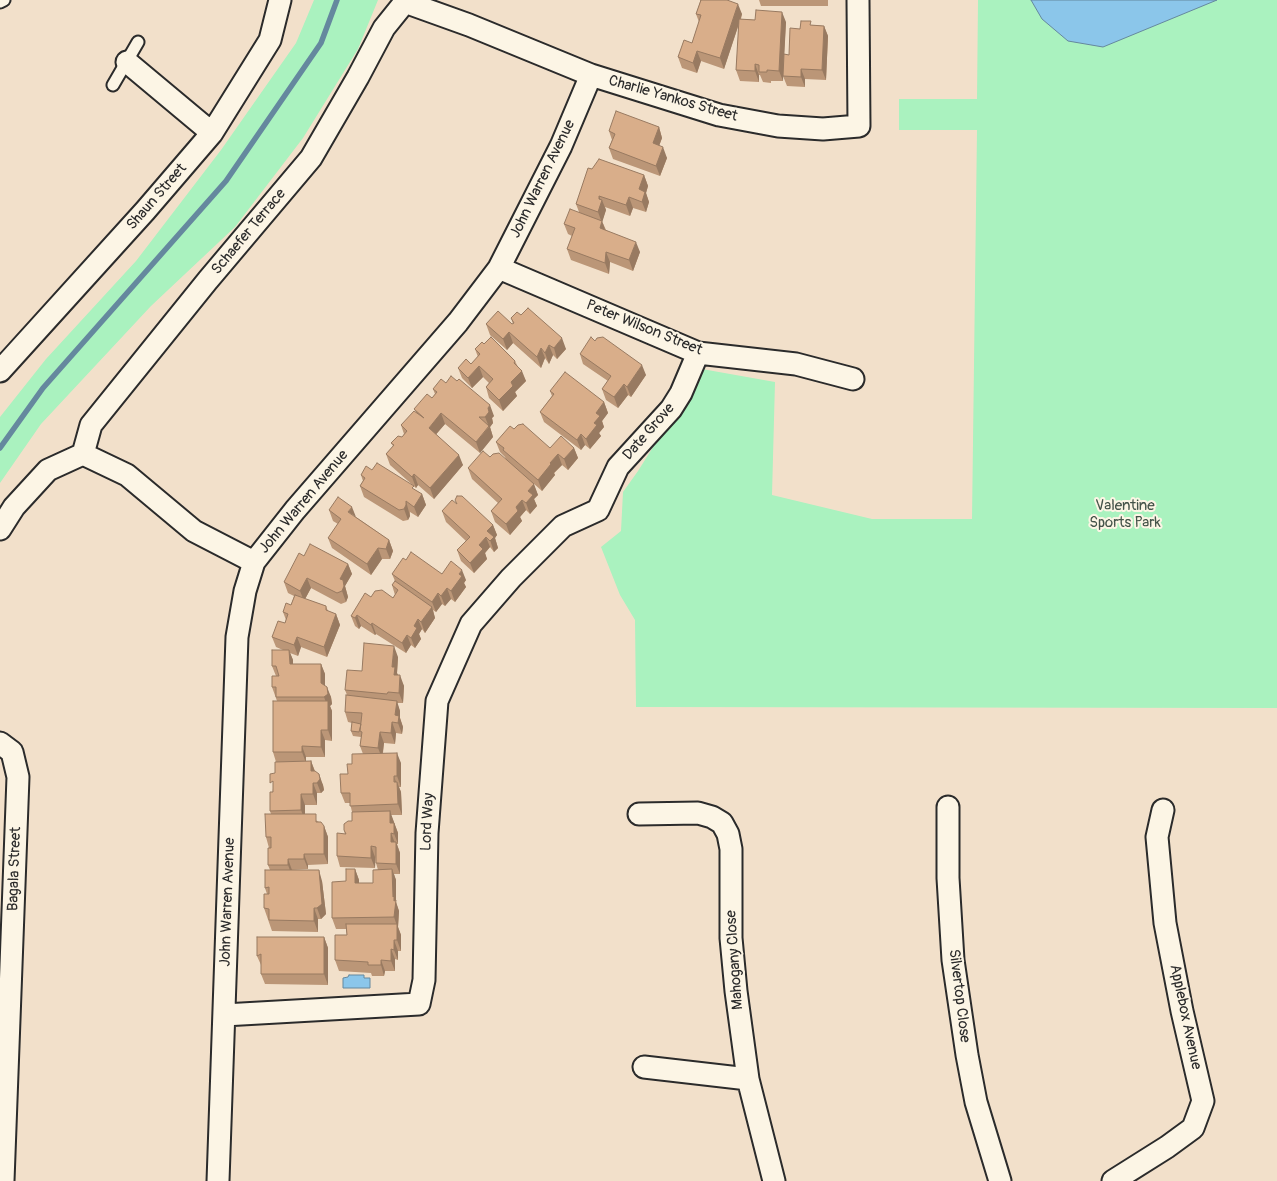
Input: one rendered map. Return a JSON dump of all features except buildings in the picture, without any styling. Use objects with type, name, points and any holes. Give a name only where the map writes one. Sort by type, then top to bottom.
[{"type":"street","name":"Shaun Street","points":[[2,363],[146,211],[212,133],[270,40],[280,0]]},
{"type":"street","name":"Charlie Yankos Street","points":[[405,1],[591,75],[719,116],[778,126],[823,129],[859,126],[858,0]]},
{"type":"street","name":"Schaefer Terrace","points":[[83,454],[91,425],[208,280],[311,158],[384,28],[405,1]]},
{"type":"street","points":[[127,62],[212,133]]},
{"type":"street","name":"John Warren Avenue","points":[[218,1181],[237,637],[245,590],[254,562],[295,510],[458,322],[499,268],[561,146],[591,75]]},
{"type":"street","name":"Peter Wilson Street","points":[[499,268],[698,353],[796,364],[853,379]]},
{"type":"street","name":"Date Grove","points":[[598,510],[618,467],[671,409],[681,393],[698,353]]},
{"type":"street","points":[[0,529],[14,507],[48,470],[83,454],[127,475],[194,531],[254,562]]},
{"type":"street","name":"Lord Way","points":[[224,1015],[420,1004],[424,980],[427,833],[438,701],[471,624],[512,578],[563,526],[598,510]]},
{"type":"street","name":"Bagala Street","points":[[0,743],[12,752],[18,777],[3,1181]]},
{"type":"street","name":"Silvertop Close","points":[[948,807],[948,878],[953,960],[976,1102],[1000,1181]]},
{"type":"street","name":"Applebox Avenue","points":[[1113,1181],[1193,1128],[1203,1101],[1182,1011],[1165,923],[1156,837],[1163,810]]},
{"type":"street","name":"Mahogany Close","points":[[639,814],[698,813],[712,817],[722,823],[728,834],[731,849],[732,938],[736,991],[748,1079],[774,1181]]},
{"type":"street","points":[[644,1067],[748,1079]]},
{"type":"lane","points":[[0,2],[4,0]]},
{"type":"lane","points":[[113,85],[138,42]]},
{"type":"green space","points":[[314,0],[378,0],[358,49],[303,138],[235,227],[151,306],[41,424],[0,483],[0,417],[46,359],[136,261],[221,150],[296,43]]},
{"type":"green space","name":"Valentine Sports Park","points":[[978,0],[1277,0],[1277,708],[636,707],[635,620],[620,595],[601,547],[621,531],[623,492],[702,369],[775,382],[772,495],[872,519],[972,519],[977,130],[899,130],[899,99],[977,99]]},
{"type":"water","points":[[1031,0],[1217,0],[1103,47],[1068,41],[1042,19]]},
{"type":"water","points":[[349,975],[364,975],[364,978],[370,978],[370,988],[343,988],[343,978]]},
{"type":"waterway","points":[[0,448],[43,388],[226,181],[321,43],[337,0]]}]
